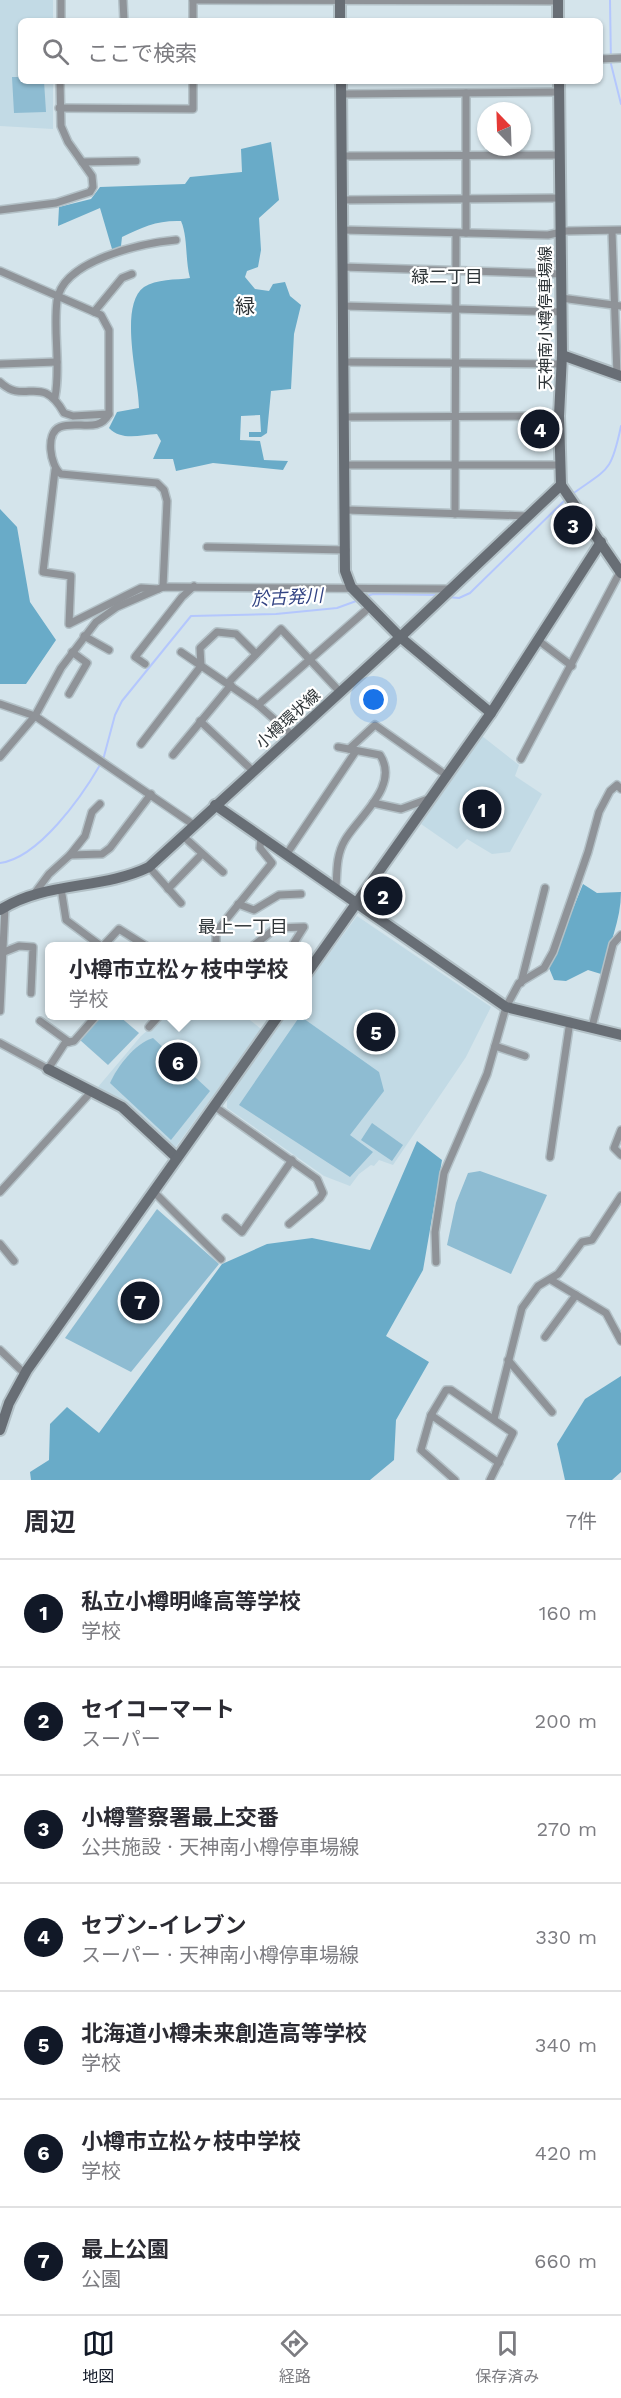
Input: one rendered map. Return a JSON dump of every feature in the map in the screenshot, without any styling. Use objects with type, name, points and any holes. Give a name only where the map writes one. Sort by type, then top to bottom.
[{"type":"street","points":[[61,0],[61,18]]},
{"type":"street","points":[[123,0],[124,18]]},
{"type":"street","points":[[193,18],[193,0],[558,1],[558,18]]},
{"type":"street","points":[[340,1],[340,18]]},
{"type":"street","points":[[603,59],[619,58]]},
{"type":"street","points":[[0,210],[56,203],[90,192],[94,181],[63,132],[59,108],[60,84]]},
{"type":"street","points":[[59,108],[193,108],[193,84]]},
{"type":"street","points":[[341,84],[345,571],[361,596],[400,637],[491,713]]},
{"type":"street","points":[[341,94],[466,93],[559,86]]},
{"type":"street","name":"天神南小樽停車場線","points":[[559,86],[562,360],[559,416],[563,488]]},
{"type":"street","points":[[466,93],[466,233]]},
{"type":"street","points":[[342,156],[560,154]]},
{"type":"street","points":[[82,162],[136,161]]},
{"type":"street","points":[[342,200],[560,198]]},
{"type":"street","points":[[342,230],[561,234],[566,231],[621,230]]},
{"type":"street","points":[[343,362],[456,364],[562,360],[619,376],[612,231]]},
{"type":"street","points":[[455,514],[456,233]]},
{"type":"street","points":[[109,414],[74,416],[64,413],[55,397],[58,296],[67,278],[123,249],[176,240]]},
{"type":"street","points":[[342,267],[561,274]]},
{"type":"street","points":[[0,271],[101,315],[110,330],[109,414],[106,420],[97,425],[60,427],[55,431],[50,455],[56,470],[43,572],[71,576],[69,624],[113,599],[141,588],[194,586],[336,590],[361,596],[445,594]]},
{"type":"street","points":[[94,312],[122,278],[132,274]]},
{"type":"street","points":[[561,298],[617,305]]},
{"type":"street","points":[[343,306],[561,312]]},
{"type":"street","points":[[0,364],[57,362]]},
{"type":"street","points":[[0,382],[14,391],[42,391],[55,397]]},
{"type":"street","points":[[343,417],[559,416]]},
{"type":"street","points":[[344,465],[560,465]]},
{"type":"street","points":[[56,470],[68,476],[158,483],[164,490],[167,501],[162,589]]},
{"type":"street","points":[[521,759],[621,572],[563,488]]},
{"type":"street","name":"小樽環状線","points":[[2,908],[33,894],[127,876],[149,867],[529,516],[563,488]]},
{"type":"street","points":[[346,510],[529,516]]},
{"type":"street","points":[[312,966],[491,713],[601,542]]},
{"type":"street","points":[[207,547],[346,550]]},
{"type":"street","points":[[145,664],[135,657],[182,597],[194,586]]},
{"type":"street","points":[[0,757],[36,716],[72,652],[96,622],[117,607],[162,589]]},
{"type":"street","points":[[258,705],[310,660],[361,596]]},
{"type":"street","points":[[173,755],[229,684],[281,629],[340,692]]},
{"type":"street","points":[[141,744],[201,666],[200,648],[217,632],[236,634],[256,654]]},
{"type":"street","points":[[84,636],[109,650]]},
{"type":"street","points":[[539,640],[572,666]]},
{"type":"street","points":[[69,694],[87,663],[72,652]]},
{"type":"street","points":[[181,652],[258,705],[292,735]]},
{"type":"street","points":[[0,704],[36,716],[194,825]]},
{"type":"street","points":[[200,721],[253,771]]},
{"type":"street","points":[[286,855],[353,750],[375,725],[446,775]]},
{"type":"street","points":[[336,891],[337,859],[345,840],[382,787],[383,760],[380,755],[338,747]]},
{"type":"street","points":[[521,982],[544,968],[553,952],[581,874],[599,812],[609,791],[617,785],[621,789]]},
{"type":"street","points":[[70,855],[102,854],[151,794]]},
{"type":"street","points":[[373,803],[401,809],[429,799]]},
{"type":"street","points":[[33,894],[85,836],[92,812],[100,804]]},
{"type":"street","points":[[215,805],[506,1007],[621,1035]]},
{"type":"street","points":[[183,836],[201,855],[224,872]]},
{"type":"street","points":[[216,942],[216,932],[272,863],[260,848],[261,838]]},
{"type":"street","points":[[168,889],[201,855]]},
{"type":"street","points":[[149,867],[181,903]]},
{"type":"street","points":[[61,888],[66,920],[95,942]]},
{"type":"street","points":[[436,1262],[435,1232],[444,1173],[487,1074],[506,1007],[521,982],[544,888]]},
{"type":"street","points":[[238,904],[254,910],[279,895],[302,894]]},
{"type":"street","points":[[0,1011],[4,952],[2,908]]},
{"type":"street","points":[[258,942],[276,928],[304,927],[295,942]]},
{"type":"street","points":[[104,942],[119,929],[140,942]]},
{"type":"street","points":[[592,1027],[613,944],[621,935]]},
{"type":"street","points":[[4,952],[19,946],[33,947],[31,993]]},
{"type":"street","points":[[48,1070],[65,1043],[74,1041],[90,1020]]},
{"type":"street","points":[[149,1027],[155,1020]]},
{"type":"street","points":[[0,1430],[9,1403],[25,1374],[275,1020]]},
{"type":"street","points":[[40,1021],[69,1042]]},
{"type":"street","points":[[550,1157],[570,1022]]},
{"type":"street","points":[[0,1043],[122,1107],[177,1158]]},
{"type":"street","points":[[495,1046],[525,1056]]},
{"type":"street","points":[[0,1192],[91,1092]]},
{"type":"street","points":[[214,1106],[317,1179],[322,1193],[312,1206],[289,1224]]},
{"type":"street","points":[[621,1130],[614,1148],[621,1155]]},
{"type":"street","points":[[226,1218],[242,1232],[291,1160]]},
{"type":"street","points":[[153,1191],[221,1259]]},
{"type":"street","points":[[494,1419],[522,1308],[538,1286],[552,1280],[570,1262],[582,1242],[592,1240],[621,1196]]},
{"type":"street","points":[[1,1246],[14,1261]]},
{"type":"street","points":[[552,1280],[606,1313],[621,1341]]},
{"type":"street","points":[[545,1337],[576,1295]]},
{"type":"street","points":[[0,1350],[25,1374]]},
{"type":"street","points":[[508,1360],[552,1412]]},
{"type":"street","points":[[455,1480],[422,1450],[431,1415],[446,1390],[451,1390],[513,1433],[490,1480]]},
{"type":"street","points":[[431,1415],[499,1463]]},
{"type":"shaded area","points":[[0,0],[53,0],[53,18],[18,18],[18,84],[53,84],[53,129],[0,126]]},
{"type":"shaded area","points":[[12,77],[18,77],[18,84],[44,84],[46,112],[14,113]]},
{"type":"shaded area","points":[[271,142],[279,200],[259,218],[261,250],[258,267],[247,271],[245,277],[255,289],[269,291],[273,284],[285,282],[290,296],[301,305],[294,334],[291,389],[271,391],[267,433],[261,437],[249,437],[249,432],[261,432],[260,415],[241,416],[240,440],[260,441],[264,460],[288,461],[283,470],[213,463],[176,471],[173,459],[153,459],[161,441],[157,434],[125,436],[109,428],[117,412],[139,408],[131,326],[136,297],[144,287],[154,282],[190,278],[185,234],[181,221],[157,223],[136,230],[122,237],[121,246],[117,250],[112,249],[100,208],[58,226],[59,207],[91,199],[100,187],[185,184],[190,177],[242,172],[241,149]]},
{"type":"shaded area","points":[[0,509],[17,527],[30,602],[56,640],[26,684],[0,684]]},
{"type":"shaded area","points":[[482,736],[519,765],[515,776],[542,794],[510,852],[492,854],[467,839],[457,849],[421,824]]},
{"type":"shaded area","points":[[583,884],[597,893],[621,892],[614,933],[601,974],[588,970],[566,981],[554,980],[549,968]]},
{"type":"shaded area","points":[[357,916],[491,1007],[466,1057],[393,1165],[379,1160],[374,1166],[371,1165],[359,1174],[350,1186],[324,1176],[227,1108],[227,1098],[282,1020],[312,1020],[312,977]]},
{"type":"shaded area","points":[[98,1020],[124,1020],[139,1033],[108,1065],[80,1040]]},
{"type":"shaded area","points":[[159,1020],[250,1020],[261,1029],[175,1148],[170,1147],[120,1099],[117,1101],[98,1087],[141,1036]]},
{"type":"shaded area","points":[[297,1020],[306,1020],[379,1072],[384,1091],[350,1135],[373,1152],[350,1177],[239,1105]]},
{"type":"shaded area","points":[[153,1038],[210,1091],[171,1140],[110,1083],[127,1056]]},
{"type":"shaded area","points":[[372,1123],[403,1145],[392,1161],[361,1140]]},
{"type":"shaded area","points":[[417,1141],[442,1160],[423,1270],[386,1336],[429,1362],[396,1420],[394,1460],[370,1480],[31,1480],[30,1472],[49,1460],[50,1424],[67,1407],[99,1433],[222,1264],[267,1244],[312,1238],[370,1250]]},
{"type":"shaded area","points":[[480,1171],[547,1195],[511,1274],[447,1245],[456,1203],[468,1173]]},
{"type":"shaded area","points":[[157,1209],[219,1264],[131,1372],[65,1338]]},
{"type":"shaded area","points":[[621,1376],[621,1472],[612,1480],[565,1480],[557,1444],[585,1399]]},
{"type":"waterway","name":"於古発川","points":[[610,0],[611,64],[621,104]]},
{"type":"waterway","name":"於古発川","points":[[571,495],[600,474],[611,462],[621,426]]},
{"type":"waterway","name":"於古発川","points":[[447,597],[459,598],[470,593],[567,498]]},
{"type":"waterway","name":"於古発川","points":[[364,597],[373,594],[439,595]]},
{"type":"waterway","name":"於古発川","points":[[103,760],[115,715],[122,701],[191,616],[276,614],[337,608],[359,600]]},
{"type":"waterway","name":"於古発川","points":[[0,863],[15,859],[44,838],[71,808],[100,765]]},
{"type":"place","name":"セブン-イレブン","points":[[540,429]]},
{"type":"place","name":"小樽警察署最上交番","points":[[573,525]]},
{"type":"place","name":"私立小樽明峰高等学校","points":[[482,809]]},
{"type":"place","name":"セイコーマート","points":[[383,896]]},
{"type":"place","name":"北海道小樽未来創造高等学校","points":[[376,1032]]},
{"type":"place","name":"小樽市立松ヶ枝中学校","points":[[178,1062]]},
{"type":"place","name":"最上公園","points":[[140,1301]]},
{"type":"district","name":"緑二丁目","points":[[447,276]]},
{"type":"district","name":"緑","points":[[245,306]]},
{"type":"district","name":"最上一丁目","points":[[243,926]]}]
